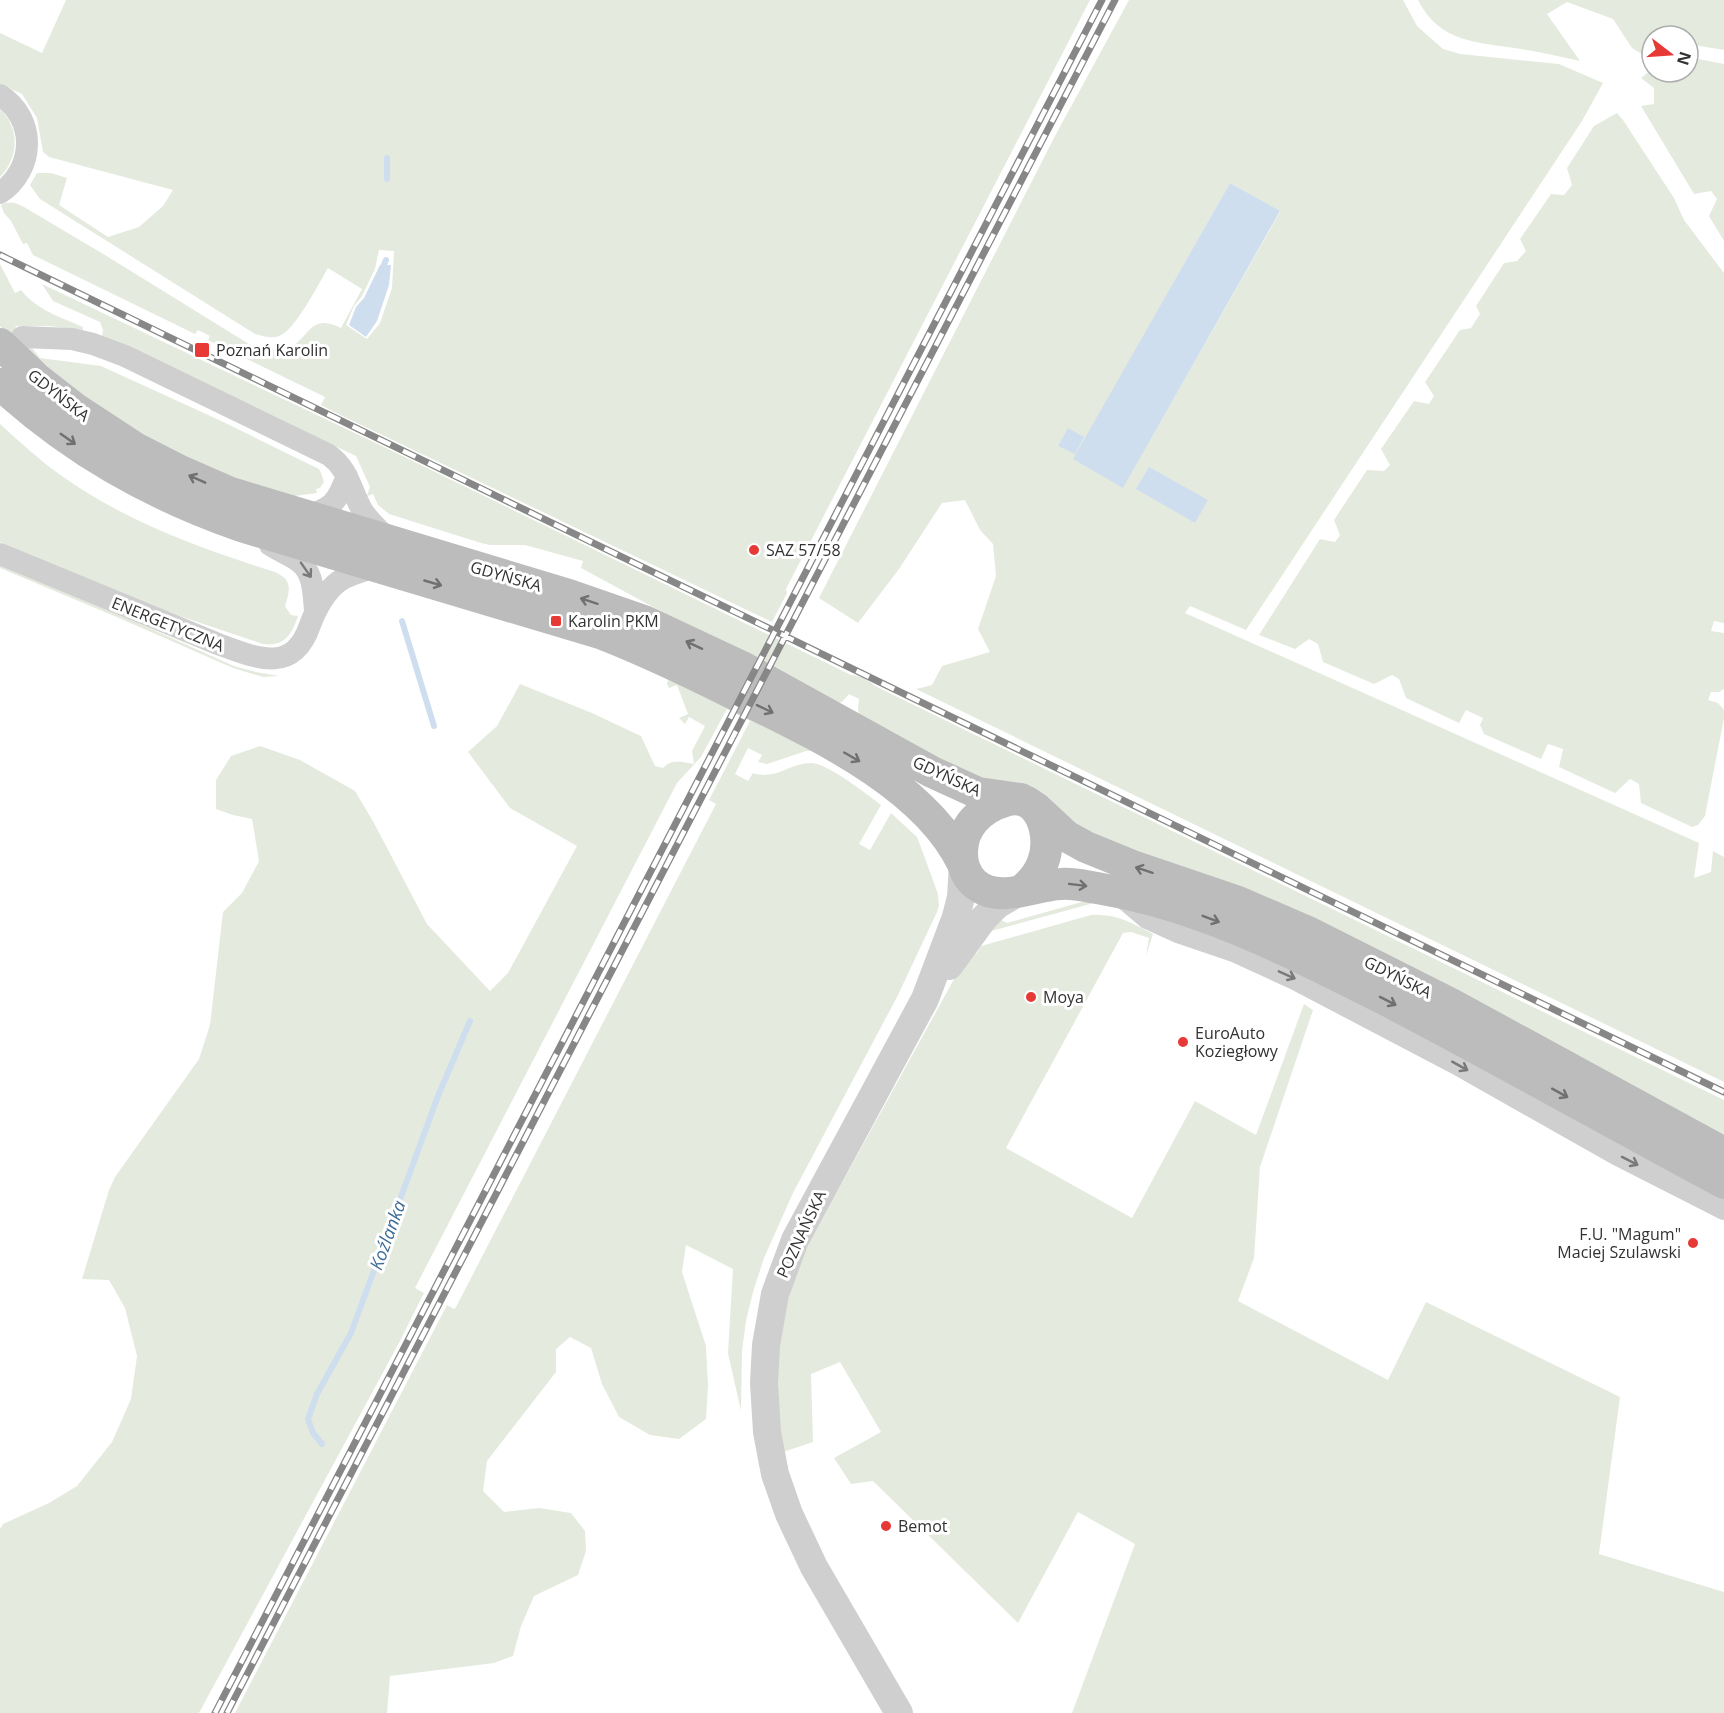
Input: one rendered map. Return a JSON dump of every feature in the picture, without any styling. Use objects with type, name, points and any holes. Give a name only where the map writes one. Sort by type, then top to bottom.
[{"type":"main road","name":"GDYŃSKA","points":[[11,340],[30,373],[63,400],[105,430],[165,464],[212,485],[304,516],[384,554],[647,651],[784,718],[874,770],[903,792],[932,819],[951,842],[963,864]]},
{"type":"main road","name":"GDYŃSKA","points":[[0,384],[54,430],[107,465],[166,497],[208,514],[241,526],[384,554],[587,600],[644,621],[744,668],[959,786],[1027,803],[1066,836],[1086,847],[1135,867],[1238,902],[1310,933],[1451,1004],[1724,1153]]},
{"type":"main road","points":[[1004,801],[1027,803],[1044,824],[1045,856],[1036,876],[1021,891],[1000,894],[984,890],[971,879],[963,864],[963,845],[974,819],[1004,801]]},
{"type":"main road","name":"GDYŃSKA","points":[[1021,891],[1059,884],[1112,891],[1156,901],[1199,915],[1301,957],[1531,1077],[1724,1183]]},
{"type":"street","points":[[0,95],[19,114],[27,135],[27,156],[20,173],[0,193]]},
{"type":"street","points":[[11,340],[72,339],[93,344],[329,454],[343,467],[384,554]]},
{"type":"street","points":[[304,516],[317,513],[334,503],[339,498],[347,476]]},
{"type":"street","name":"ENERGETYCZNA","points":[[241,526],[294,558],[306,568],[312,581],[315,610]]},
{"type":"street","name":"ENERGETYCZNA","points":[[0,554],[196,636],[264,659],[281,658],[294,651],[307,633],[315,610],[329,592],[340,581],[384,554]]},
{"type":"street","name":"POZNAŃSKA","points":[[925,999],[956,917],[961,897],[963,864]]},
{"type":"street","name":"POZNAŃSKA","points":[[899,1713],[814,1567],[789,1514],[772,1461],[767,1432],[764,1383],[769,1321],[775,1294],[792,1249],[925,999],[984,918],[997,905],[1021,891]]},
{"type":"street","points":[[1112,891],[1123,897],[1148,918],[1178,932],[1234,951],[1295,979],[1457,1064],[1616,1154],[1724,1209]]},
{"type":"shaded area","points":[[66,0],[1090,0],[786,589],[787,593],[772,622],[332,411],[321,405],[325,397],[208,340],[210,336],[198,330],[195,334],[33,255],[27,243],[23,244],[4,213],[1,205],[4,203],[16,203],[24,207],[249,344],[272,350],[286,349],[294,345],[315,325],[322,323],[341,328],[362,289],[328,268],[299,316],[285,332],[273,337],[255,334],[40,199],[30,185],[37,173],[51,173],[67,178],[59,205],[108,237],[139,227],[163,206],[173,190],[49,157],[43,152],[37,118],[22,94],[0,84],[0,33],[42,53]],"holes":[[[379,250],[394,251],[392,288],[380,323],[367,339],[346,325],[375,269]]]},
{"type":"shaded area","points":[[1129,0],[1403,0],[1417,26],[1443,49],[1460,54],[1559,64],[1603,83],[1582,121],[1246,630],[1190,606],[1185,613],[1699,843],[1694,878],[1711,872],[1713,851],[1724,857],[1724,1082],[916,689],[932,685],[942,666],[990,652],[978,629],[996,576],[993,544],[980,530],[965,500],[942,503],[899,569],[858,623],[819,598],[1056,134]],"holes":[[[1230,183],[1280,212],[1123,487],[1074,459]]]},
{"type":"shaded area","points":[[1418,0],[1724,0],[1724,50],[1700,46],[1700,24],[1640,24],[1640,53],[1632,48],[1613,19],[1567,2],[1547,14],[1580,61],[1462,38],[1437,25]]},
{"type":"shaded area","points":[[1700,59],[1724,64],[1724,241],[1709,216],[1717,199],[1711,191],[1694,194],[1641,106],[1654,104],[1654,88],[1649,84],[1700,84]]},
{"type":"shaded area","points":[[0,109],[11,125],[15,143],[11,161],[0,177]]},
{"type":"shaded area","points":[[1617,113],[1674,198],[1684,220],[1724,273],[1724,623],[1714,621],[1711,631],[1724,633],[1724,689],[1711,692],[1708,700],[1718,703],[1724,710],[1724,718],[1705,816],[1698,825],[1692,827],[1641,803],[1639,784],[1630,779],[1615,793],[1559,767],[1563,749],[1548,744],[1541,759],[1484,734],[1480,725],[1483,718],[1466,710],[1459,723],[1406,698],[1399,679],[1392,675],[1374,684],[1323,662],[1318,644],[1309,639],[1295,649],[1259,635],[1320,539],[1335,542],[1340,535],[1334,520],[1367,470],[1384,471],[1390,465],[1381,449],[1414,401],[1429,404],[1434,396],[1425,382],[1460,330],[1471,328],[1480,314],[1476,306],[1504,263],[1517,261],[1526,251],[1520,239],[1551,194],[1564,195],[1572,185],[1567,168],[1594,126]]},
{"type":"shaded area","points":[[0,264],[15,293],[21,290],[42,308],[83,327],[83,330],[49,326],[15,326],[40,358],[101,366],[217,419],[319,469],[324,482],[320,488],[316,489],[317,493],[294,496],[218,474],[112,420],[13,340],[0,326]]},
{"type":"shaded area","points":[[42,284],[382,446],[851,675],[864,678],[875,686],[1724,1100],[1724,1141],[1083,833],[1049,798],[1033,787],[1016,782],[978,780],[859,715],[859,699],[849,694],[842,702],[837,703],[749,659],[581,568],[583,561],[525,545],[481,543],[389,514],[378,505],[373,494],[367,496],[370,487],[356,456],[102,336],[103,330],[100,322],[53,301]]},
{"type":"shaded area","points":[[0,424],[51,468],[109,506],[190,543],[281,575],[289,586],[285,606],[291,615],[298,616],[290,634],[277,643],[263,644],[156,608],[0,542]]},
{"type":"shaded area","points":[[0,566],[120,615],[234,666],[279,676],[263,677],[233,668],[0,568]]},
{"type":"shaded area","points":[[668,680],[706,694],[812,751],[767,764],[758,762],[762,755],[748,748],[735,774],[748,781],[753,773],[769,775],[804,763],[812,763],[828,768],[881,805],[859,844],[870,850],[891,813],[917,837],[938,894],[937,912],[898,995],[793,1193],[764,1258],[746,1321],[742,1351],[741,1411],[728,1353],[733,1269],[686,1245],[682,1272],[706,1346],[708,1386],[706,1419],[679,1439],[650,1435],[619,1417],[602,1384],[591,1348],[570,1337],[556,1349],[556,1372],[487,1461],[483,1491],[504,1512],[539,1508],[571,1513],[585,1531],[586,1551],[578,1575],[534,1596],[521,1626],[513,1656],[494,1663],[390,1676],[387,1713],[235,1713],[447,1305],[454,1309],[456,1307],[716,804],[709,800],[750,721],[727,709],[701,757],[677,783],[415,1288],[424,1293],[400,1341],[199,1713],[0,1713],[0,1529],[3,1524],[49,1503],[77,1486],[112,1442],[131,1399],[137,1356],[125,1308],[109,1280],[82,1279],[115,1177],[199,1059],[210,1025],[223,912],[242,893],[259,861],[252,819],[216,809],[216,780],[231,756],[260,746],[300,760],[355,791],[427,924],[490,991],[508,973],[577,846],[510,808],[468,752],[497,726],[520,684],[641,736],[655,766],[663,768],[670,763],[677,762],[694,764],[692,751],[705,726],[689,717],[685,724],[679,718],[688,714],[677,685],[669,688]]},
{"type":"shaded area","points":[[1085,901],[1094,903],[984,933],[997,918],[1007,923]]},
{"type":"shaded area","points":[[1091,915],[1116,917],[1153,934],[1146,956],[1149,938],[1131,932],[1123,933],[1006,1148],[1132,1218],[1195,1101],[1256,1135],[1304,1004],[1313,1010],[1260,1167],[1254,1258],[1238,1301],[1388,1380],[1426,1302],[1620,1397],[1599,1554],[1724,1592],[1724,1713],[1072,1713],[1135,1544],[1078,1512],[1018,1623],[873,1481],[851,1484],[834,1458],[881,1432],[840,1362],[811,1374],[813,1442],[783,1452],[777,1407],[779,1341],[785,1308],[795,1275],[810,1241],[970,950],[976,954],[981,946]]},
{"type":"water","points":[[1230,183],[1280,211],[1123,488],[1073,459]]},
{"type":"water","points":[[380,265],[391,265],[389,285],[377,321],[366,337],[349,325],[356,307],[364,298]]},
{"type":"water","points":[[1068,428],[1084,437],[1075,454],[1058,446]]},
{"type":"water","points":[[1149,467],[1208,500],[1195,523],[1136,489]]},
{"type":"waterway","points":[[387,158],[387,179]]},
{"type":"waterway","points":[[381,272],[386,260]]},
{"type":"waterway","points":[[402,621],[434,726]]},
{"type":"waterway","name":"Koźlanka","points":[[322,1444],[313,1433],[308,1419],[317,1394],[351,1333],[438,1096],[470,1021]]},
{"type":"railway","points":[[215,1713],[1102,0]]},
{"type":"railway","points":[[227,1713],[1115,0]]},
{"type":"railway","points":[[0,255],[1724,1092]]},
{"type":"place","name":"Poznań Karolin","points":[[202,350]]},
{"type":"place","name":"SAZ 57/58","points":[[754,550]]},
{"type":"place","name":"Karolin PKM","points":[[556,621]]},
{"type":"place","name":"Moya","points":[[1031,997]]},
{"type":"place","name":"EuroAuto Koziegłowy","points":[[1183,1042]]},
{"type":"place","name":"F.U. \"Magum\" Maciej Szulawski","points":[[1693,1243]]},
{"type":"place","name":"Bemot","points":[[886,1526]]}]
